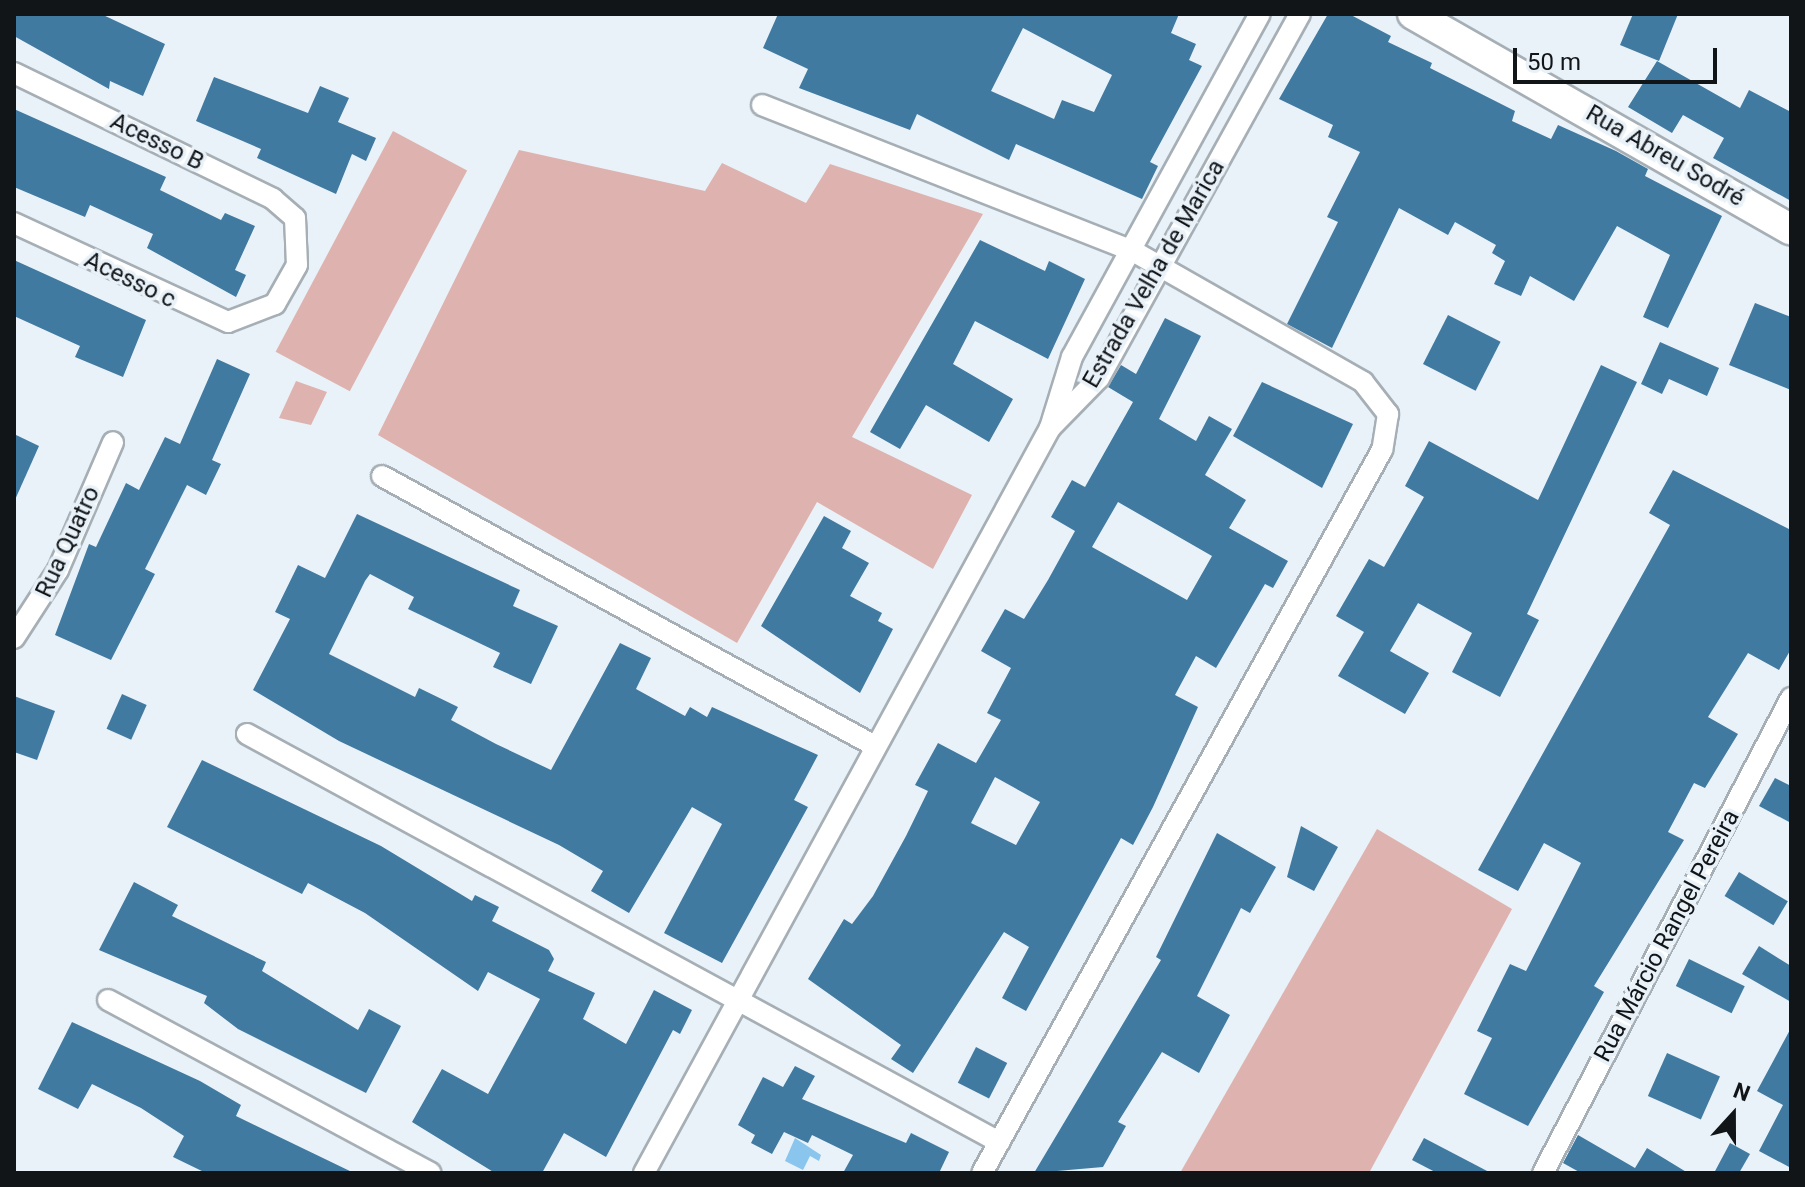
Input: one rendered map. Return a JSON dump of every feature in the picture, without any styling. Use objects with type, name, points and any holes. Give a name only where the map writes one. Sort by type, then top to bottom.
[{"type":"main road","name":"Rua Abreu Sodré","points":[[1413,14],[1791,230]]},
{"type":"street","name":"Estrada Velha de Marica","points":[[1050,428],[1099,378],[1300,14]]},
{"type":"street","name":"Estrada Velha de Marica","points":[[1050,428],[1072,357],[1257,20]]},
{"type":"street","name":"Acesso B","points":[[14,73],[263,194],[295,218],[291,287],[249,320]]},
{"type":"street","points":[[762,105],[1131,250],[1363,382],[1388,414],[1387,431],[982,1173]]},
{"type":"street","name":"Acesso c","points":[[14,223],[199,313],[249,320]]},
{"type":"street","points":[[644,1173],[1050,428]]},
{"type":"street","name":"Rua Quatro","points":[[15,638],[58,570],[113,442]]},
{"type":"street","points":[[382,476],[875,746]]},
{"type":"street","name":"Rua Márcio Rangel Pereira","points":[[1543,1173],[1791,698]]},
{"type":"street","points":[[247,734],[737,1003],[999,1142]]},
{"type":"street","points":[[108,1000],[430,1173]]},
{"type":"shaded area","points":[[393,131],[467,170],[350,391],[276,352]]},
{"type":"shaded area","points":[[519,150],[705,191],[722,163],[806,203],[830,164],[983,214],[852,437],[972,495],[933,569],[817,502],[737,643],[378,435]]},
{"type":"shaded area","points":[[296,381],[327,392],[311,425],[279,418]]},
{"type":"shaded area","points":[[1377,829],[1512,909],[1369,1173],[1180,1173]]},
{"type":"water","points":[[795,1138],[821,1155],[819,1161],[810,1156],[803,1170],[785,1161]]},
{"type":"building","points":[[14,14],[101,14],[165,44],[143,96],[110,81],[109,89],[14,36]]},
{"type":"building","points":[[778,14],[1179,14],[1171,33],[1196,44],[1189,60],[1202,66],[1150,162],[1158,166],[1142,199],[1016,144],[1009,160],[917,114],[910,130],[799,88],[808,69],[763,48]],"holes":[[[1023,28],[1112,75],[1094,112],[1062,100],[1054,119],[991,91]]]},
{"type":"building","points":[[1328,14],[1349,14],[1391,36],[1388,42],[1432,63],[1430,68],[1515,111],[1512,121],[1551,139],[1558,125],[1616,151],[1648,169],[1645,176],[1722,216],[1668,328],[1643,317],[1670,255],[1617,226],[1574,301],[1530,276],[1521,296],[1494,284],[1505,261],[1492,253],[1496,245],[1455,222],[1448,235],[1399,208],[1332,348],[1287,324],[1338,222],[1327,217],[1360,152],[1328,137],[1333,125],[1279,99]]},
{"type":"building","points":[[1633,14],[1678,14],[1659,61],[1620,45]]},
{"type":"building","points":[[1657,61],[1740,108],[1749,90],[1791,112],[1791,201],[1713,158],[1724,138],[1683,115],[1672,133],[1628,107]]},
{"type":"building","points":[[214,77],[308,113],[320,86],[349,98],[338,122],[376,138],[366,161],[352,154],[336,194],[257,158],[261,149],[196,121]]},
{"type":"building","points":[[14,109],[166,177],[160,190],[221,220],[225,213],[255,226],[235,270],[246,275],[236,297],[147,248],[153,234],[90,205],[85,217],[14,187]]},
{"type":"building","points":[[980,240],[1045,271],[1049,261],[1085,279],[1048,359],[975,321],[953,364],[1013,399],[989,442],[926,405],[900,449],[870,432]]},
{"type":"building","points":[[14,260],[146,320],[123,377],[75,357],[80,346],[14,316]]},
{"type":"building","points":[[1755,303],[1791,317],[1791,390],[1729,365]]},
{"type":"building","points":[[1448,315],[1501,342],[1476,391],[1423,364]]},
{"type":"building","points":[[1165,318],[1201,336],[1159,419],[1196,441],[1209,416],[1232,429],[1205,475],[1246,500],[1229,528],[1288,561],[1273,588],[1265,584],[1216,668],[1196,656],[1175,695],[1198,707],[1153,807],[1133,845],[1121,838],[1026,1011],[1002,998],[1029,947],[1004,932],[913,1073],[891,1059],[901,1045],[808,979],[844,919],[852,924],[873,896],[928,791],[915,785],[938,743],[976,763],[1001,720],[987,713],[1011,668],[981,651],[1005,609],[1024,619],[1048,580],[1075,531],[1051,517],[1072,480],[1085,487],[1133,402],[1108,387],[1121,365],[1136,374]],"holes":[[[1118,502],[1212,556],[1187,600],[1092,547]],[[995,777],[1040,802],[1016,845],[971,823]]]},
{"type":"building","points":[[1660,342],[1719,368],[1707,396],[1669,379],[1662,394],[1641,384]]},
{"type":"building","points":[[217,359],[250,374],[212,460],[221,464],[206,495],[187,485],[145,569],[155,574],[111,660],[55,635],[89,544],[96,547],[126,483],[139,490],[165,437],[180,444]]},
{"type":"building","points":[[1601,365],[1637,382],[1527,614],[1539,620],[1500,697],[1452,672],[1472,633],[1418,603],[1390,651],[1429,673],[1405,714],[1338,676],[1364,632],[1336,616],[1369,559],[1384,567],[1424,497],[1405,486],[1429,441],[1538,500]]},
{"type":"building","points":[[1262,382],[1353,424],[1322,488],[1233,436]]},
{"type":"building","points":[[14,434],[39,446],[14,502]]},
{"type":"building","points":[[1673,470],[1791,530],[1791,649],[1779,670],[1748,653],[1708,717],[1738,734],[1705,788],[1694,783],[1668,832],[1684,840],[1594,986],[1604,992],[1528,1126],[1464,1094],[1492,1038],[1477,1031],[1510,964],[1526,971],[1581,863],[1544,843],[1518,891],[1478,870],[1670,525],[1649,513]]},
{"type":"building","points":[[357,514],[520,590],[513,606],[558,626],[531,684],[493,667],[500,653],[408,609],[414,597],[370,574],[365,581],[329,654],[415,697],[419,688],[458,707],[451,720],[496,744],[551,770],[620,643],[651,658],[636,689],[685,716],[690,707],[707,717],[712,707],[818,755],[794,800],[808,807],[722,963],[664,933],[722,824],[692,807],[629,913],[591,891],[603,871],[559,845],[339,741],[253,690],[290,619],[275,612],[298,565],[325,578]]},
{"type":"building","points":[[824,516],[851,531],[842,548],[869,563],[850,596],[882,613],[878,621],[893,629],[860,693],[761,626]]},
{"type":"building","points":[[122,694],[147,705],[131,740],[107,729]]},
{"type":"building","points":[[14,696],[55,711],[37,760],[14,752]]},
{"type":"building","points":[[202,760],[381,846],[472,901],[475,895],[499,907],[492,921],[549,950],[554,959],[548,971],[595,993],[583,1019],[626,1044],[654,990],[692,1010],[680,1034],[673,1030],[606,1157],[564,1133],[542,1173],[495,1173],[412,1122],[442,1069],[488,1094],[540,999],[488,972],[478,991],[365,913],[308,883],[302,894],[167,827]]},
{"type":"building","points":[[1775,778],[1791,786],[1791,823],[1759,806]]},
{"type":"building","points":[[1301,826],[1338,847],[1314,891],[1287,877]]},
{"type":"building","points":[[1217,833],[1276,867],[1250,913],[1241,908],[1197,996],[1230,1015],[1199,1073],[1162,1052],[1118,1122],[1126,1126],[1103,1167],[1034,1173],[1161,960],[1156,957]]},
{"type":"building","points":[[1739,872],[1788,901],[1773,925],[1725,896]]},
{"type":"building","points":[[134,882],[178,905],[172,916],[266,962],[262,971],[358,1030],[369,1009],[401,1026],[366,1093],[238,1029],[204,1003],[207,996],[99,950]]},
{"type":"building","points":[[1759,946],[1791,966],[1791,1002],[1742,974]]},
{"type":"building","points":[[1689,959],[1745,986],[1732,1013],[1676,986]]},
{"type":"building","points":[[72,1022],[200,1081],[241,1105],[236,1116],[354,1173],[206,1173],[173,1157],[184,1136],[141,1108],[92,1084],[78,1109],[38,1089]]},
{"type":"building","points":[[1791,1028],[1791,1168],[1759,1151],[1783,1105],[1757,1091]]},
{"type":"building","points":[[976,1047],[1007,1063],[989,1099],[958,1083]]},
{"type":"building","points":[[1667,1053],[1720,1077],[1701,1120],[1648,1096]]},
{"type":"building","points":[[795,1066],[815,1076],[802,1099],[906,1143],[911,1133],[949,1152],[939,1173],[843,1173],[853,1155],[812,1135],[808,1143],[784,1132],[772,1154],[751,1143],[755,1135],[738,1125],[763,1077],[783,1087]]},
{"type":"building","points":[[1578,1135],[1635,1168],[1647,1148],[1688,1173],[1581,1173],[1563,1163]]},
{"type":"building","points":[[1424,1138],[1491,1173],[1437,1173],[1412,1160]]},
{"type":"building","points":[[1730,1143],[1750,1154],[1739,1173],[1714,1173]]}]
